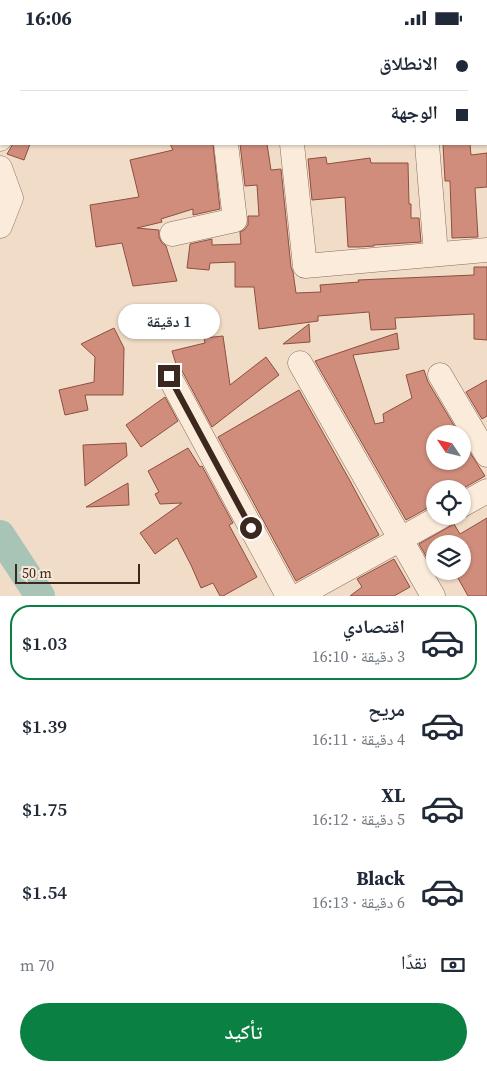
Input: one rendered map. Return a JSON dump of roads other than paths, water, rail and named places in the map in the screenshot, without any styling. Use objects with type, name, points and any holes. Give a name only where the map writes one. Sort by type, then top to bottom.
[{"type":"street","points":[[172,235],[235,220],[226,145]]},
{"type":"street","points":[[292,145],[305,266],[487,250]]},
{"type":"street","points":[[427,145],[436,254]]},
{"type":"street","points":[[0,167],[10,198],[0,226]]},
{"type":"street","points":[[300,363],[433,596]]},
{"type":"street","points":[[440,375],[487,455]]},
{"type":"street","points":[[169,376],[288,596]]},
{"type":"street","points":[[471,500],[487,491]]},
{"type":"street","points":[[298,596],[426,525]]},
{"type":"waterway","points":[[0,535],[40,596]]}]
